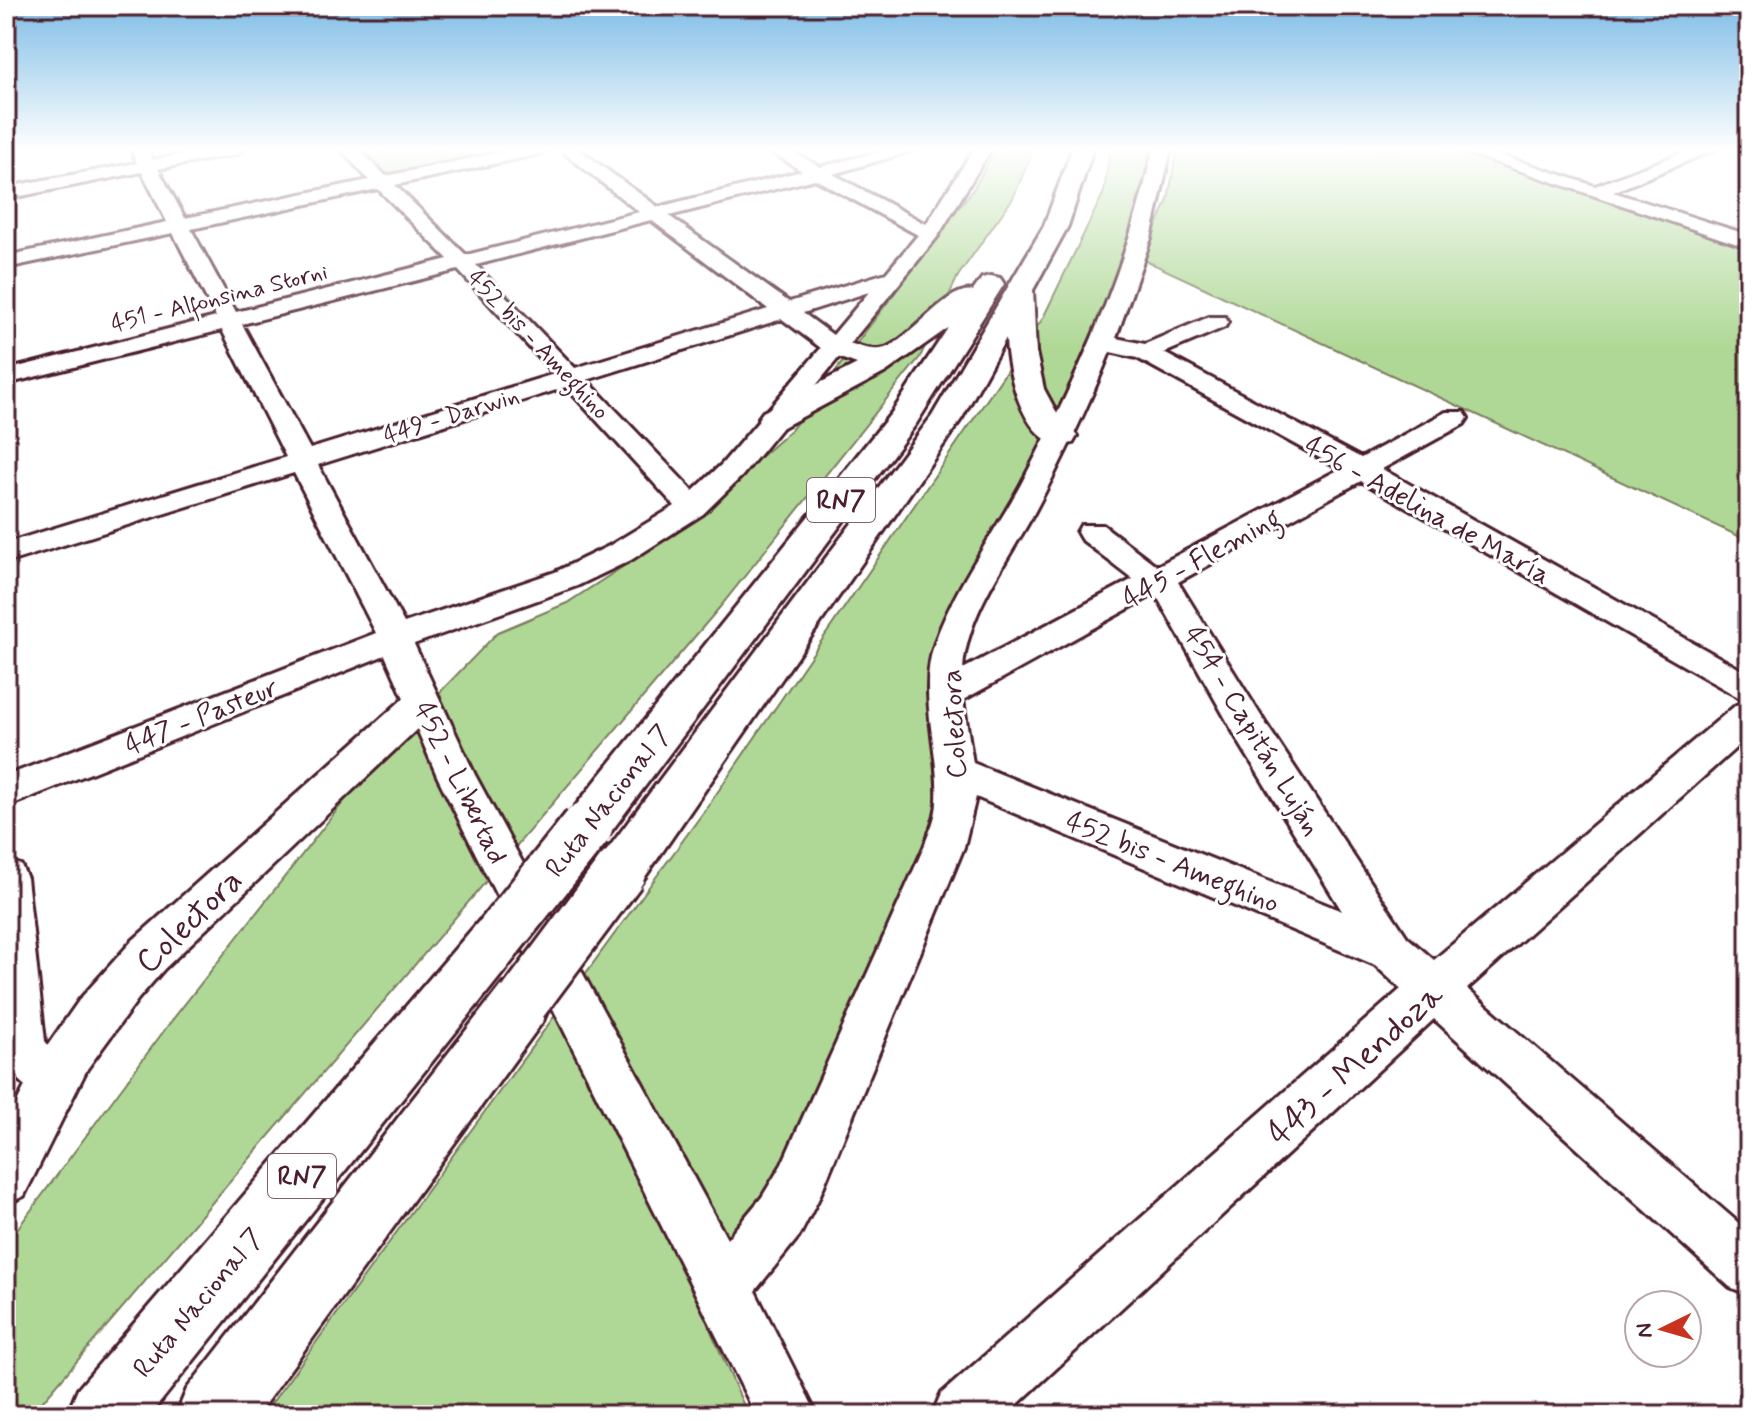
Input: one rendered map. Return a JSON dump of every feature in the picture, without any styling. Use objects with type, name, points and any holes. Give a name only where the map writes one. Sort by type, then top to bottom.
[{"type":"highway","name":"Ruta Nacional 7","points":[[104,1415],[499,937],[905,417],[977,309],[1029,215]]},
{"type":"highway","name":"Ruta Nacional 7","points":[[213,1415],[620,872],[946,418],[1012,274],[1056,226],[1060,215]]},
{"type":"highway","points":[[774,419],[839,388],[1012,274],[1024,382],[1040,415],[1061,436]]},
{"type":"highway","points":[[833,346],[858,356],[888,357]]},
{"type":"street","name":"452 - Libertad","points":[[173,215],[395,638],[457,778],[787,1415]]},
{"type":"street","points":[[6,262],[229,215]]},
{"type":"street","name":"452 bis - Ameghino","points":[[414,215],[463,263],[693,508]]},
{"type":"street","name":"451 - Alfonsina Storni","points":[[6,377],[648,215]]},
{"type":"street","points":[[655,215],[833,346]]},
{"type":"street","points":[[893,215],[931,232]]},
{"type":"street","points":[[395,638],[566,579],[620,553],[693,508],[732,470],[833,346],[896,276],[942,215]]},
{"type":"street","name":"Colectora","points":[[723,1287],[781,1216],[800,1182],[944,847],[957,801],[946,694],[950,647],[965,610],[1061,436],[1102,344],[1146,215]]},
{"type":"street","points":[[1667,215],[1749,242]]},
{"type":"street","name":"449 - Darwin","points":[[6,553],[896,276]]},
{"type":"street","points":[[1145,353],[1217,322]]},
{"type":"street","name":"456 - Adelina de María","points":[[1102,344],[1131,347],[1145,353],[1361,469],[1749,690]]},
{"type":"street","name":"445 - Fleming","points":[[946,694],[1157,583],[1455,418]]},
{"type":"street","name":"454 - Capitán Luján","points":[[1092,532],[1171,593],[1253,734],[1391,951]]},
{"type":"street","name":"447 - Pasteur","points":[[6,792],[395,638]]},
{"type":"street","name":"Colectora","points":[[6,1178],[81,1037],[148,955],[422,703]]},
{"type":"street","name":"443 - Mendoza","points":[[962,1415],[1435,988],[1749,715]]},
{"type":"street","name":"452 bis - Ameghino","points":[[954,771],[1391,951]]},
{"type":"street","points":[[6,878],[22,1051],[35,1066],[60,1073]]},
{"type":"street","points":[[1391,951],[1749,1268]]},
{"type":"green space","points":[[953,215],[1001,215],[958,276],[920,357],[720,607],[31,1415],[6,1415],[6,1244],[166,1028],[384,750],[498,632],[567,603],[673,534],[791,430]]},
{"type":"green space","points":[[1093,215],[1137,215],[1113,289],[1083,364],[941,632],[940,821],[707,1322],[748,1415],[263,1415],[708,806],[1043,318]]},
{"type":"green space","points":[[1161,215],[1655,215],[1749,246],[1749,541],[1142,259]]}]
